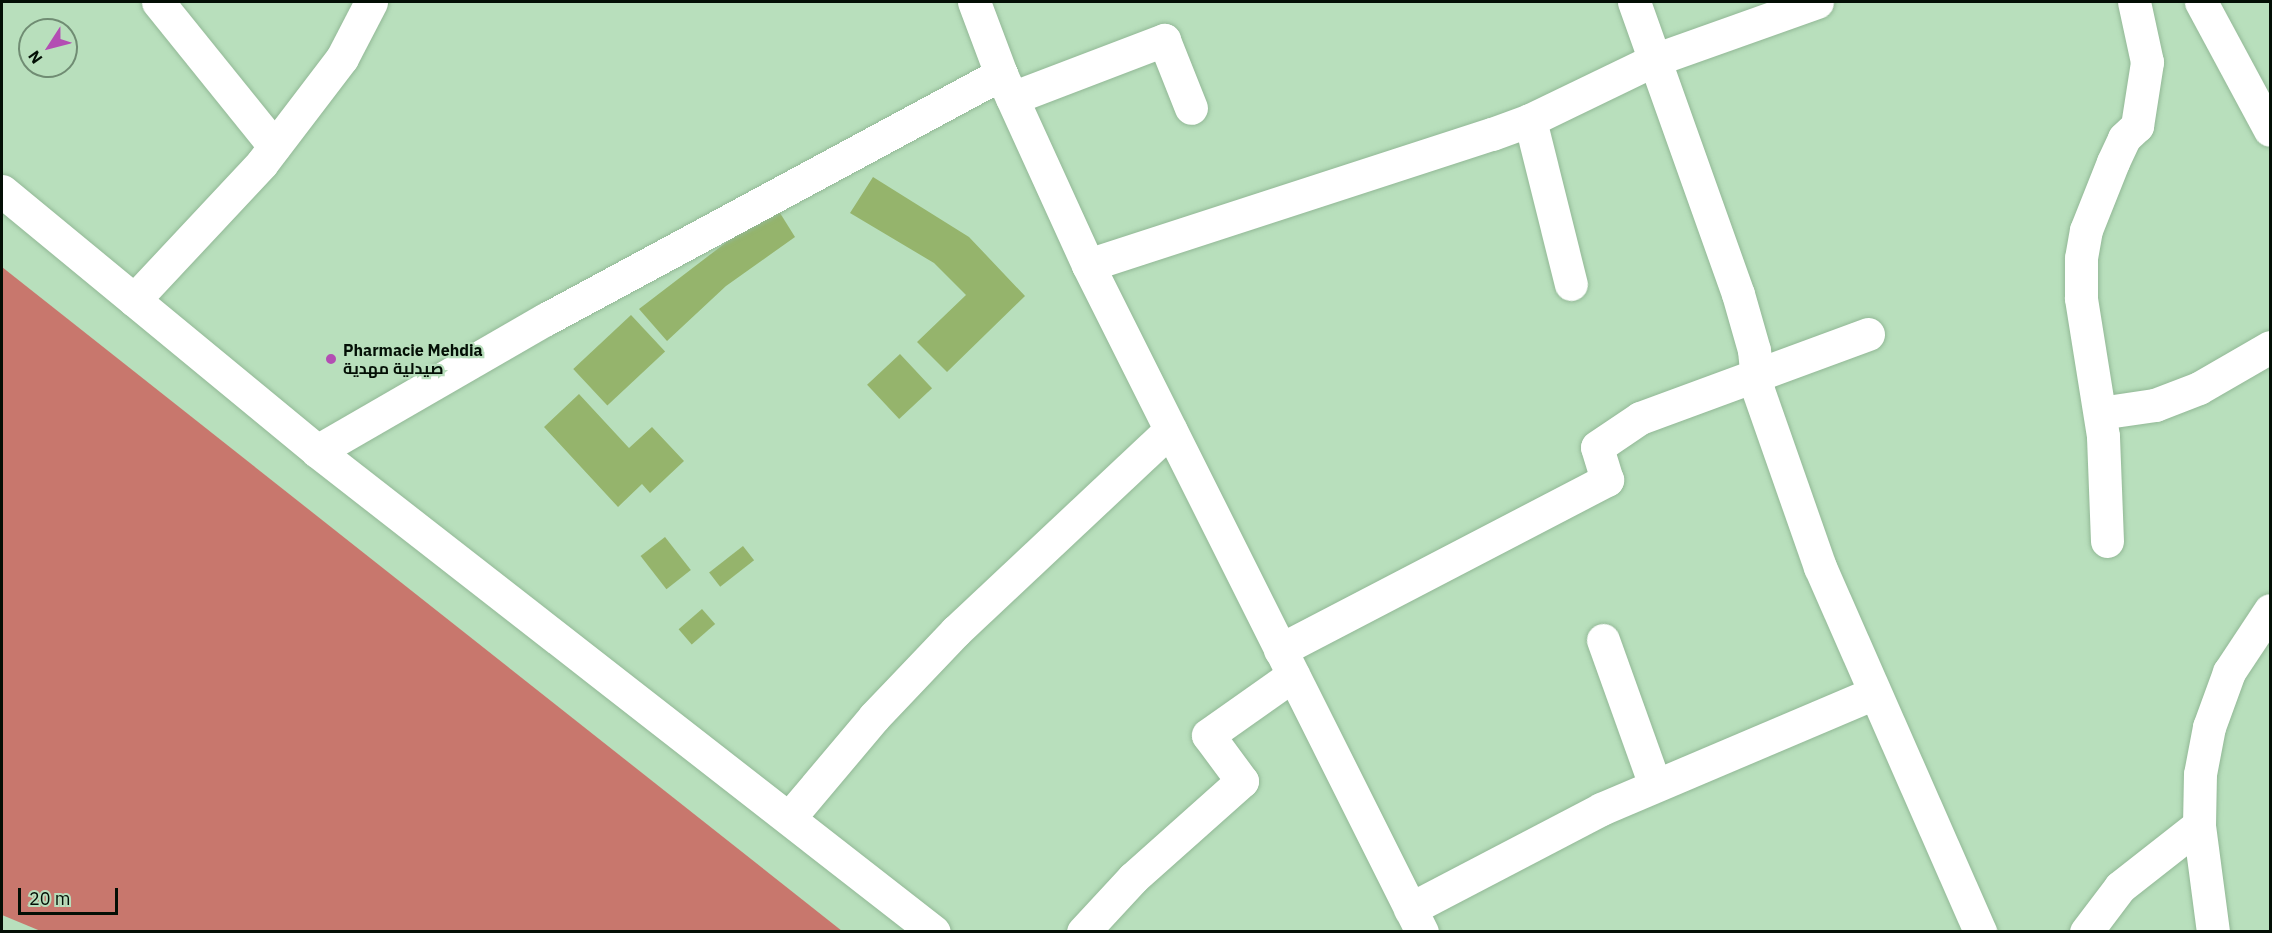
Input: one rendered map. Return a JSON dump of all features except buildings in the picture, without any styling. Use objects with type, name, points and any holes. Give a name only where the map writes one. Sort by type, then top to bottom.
[{"type":"street","points":[[158,2],[273,146]]},
{"type":"street","points":[[134,300],[273,146],[342,58],[371,2]]},
{"type":"street","points":[[974,2],[1007,86],[1088,265],[1416,920],[1654,785],[1874,693]]},
{"type":"street","points":[[1634,2],[1738,294],[1754,350],[1756,374],[1776,446],[1874,693],[1980,932]]},
{"type":"street","points":[[1088,265],[1530,120],[1654,60],[1817,2]]},
{"type":"street","points":[[2108,541],[2100,413],[2081,298],[2081,258],[2086,230],[2108,173],[2124,138],[2137,126],[2147,62],[2134,2]]},
{"type":"street","points":[[2201,2],[2271,130]]},
{"type":"street","points":[[317,451],[546,319],[1007,86],[1164,40],[1191,108]]},
{"type":"street","points":[[1530,120],[1571,284]]},
{"type":"street","points":[[2,191],[317,451],[934,932]]},
{"type":"street","points":[[1083,932],[1133,878],[1242,781],[1208,735],[1287,663],[1607,480],[1597,447],[1640,418],[1868,334]]},
{"type":"street","points":[[2100,413],[2155,405],[2199,388],[2271,347]]},
{"type":"street","points":[[789,818],[874,717],[956,631],[1170,430]]},
{"type":"street","points":[[2213,932],[2199,825],[2200,774],[2209,727],[2229,672],[2271,610]]},
{"type":"street","points":[[1603,640],[1654,785]]},
{"type":"street","points":[[2086,932],[2120,887],[2199,825]]},
{"type":"shaded area","points":[[2,267],[842,931],[43,932],[2,915]]},
{"type":"place","name":"Pharmacie Mehdia صيدلية مهدية","points":[[331,359]]}]
